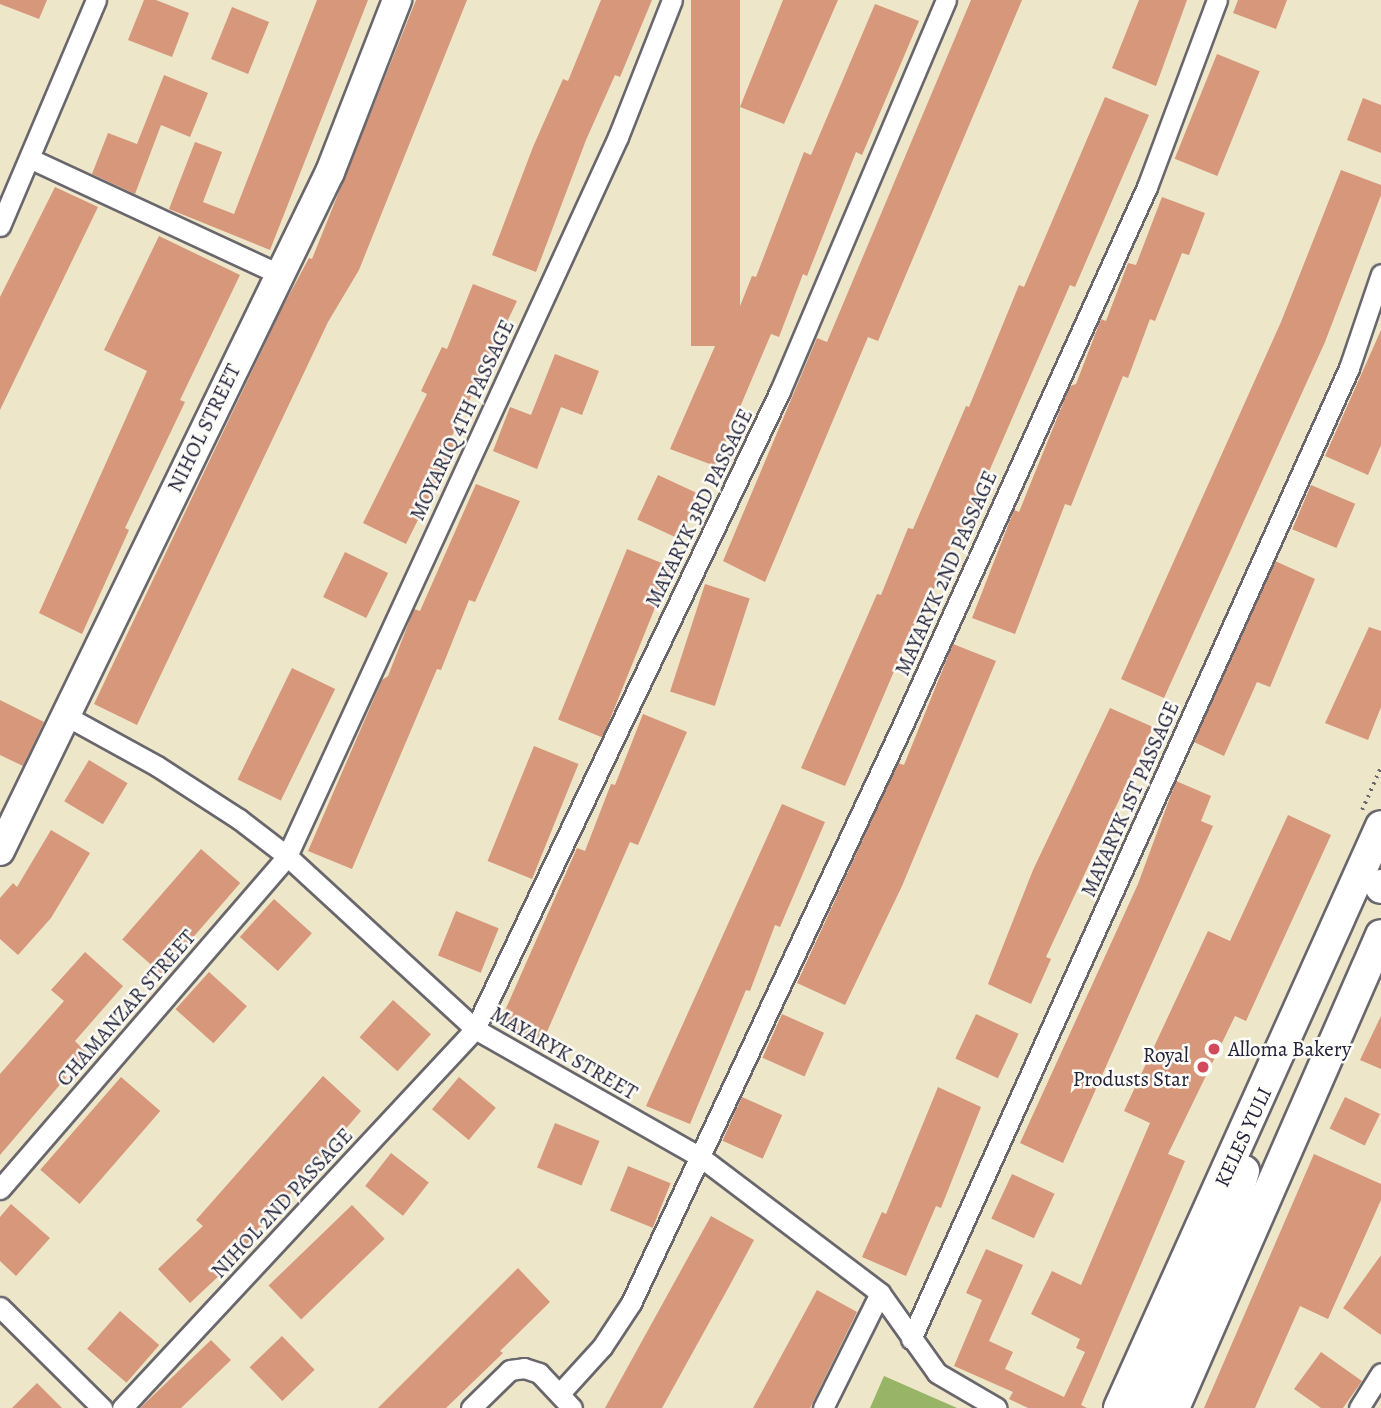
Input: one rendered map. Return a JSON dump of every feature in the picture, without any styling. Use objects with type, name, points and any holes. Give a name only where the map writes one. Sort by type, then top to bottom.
[{"type":"main road","name":"KELES YULI","points":[[1119,1408],[1272,1073],[1381,825]]},
{"type":"main road","name":"KELES YULI","points":[[1174,1408],[1381,935]]},
{"type":"main road","points":[[1280,1164],[1300,1079],[1349,963],[1347,954],[1329,944]]},
{"type":"main road","points":[[1149,1408],[1231,1216],[1272,1073]]},
{"type":"street","points":[[0,226],[31,159],[96,0]]},
{"type":"street","name":"NIHOL STREET","points":[[0,851],[68,717],[330,172],[397,0]]},
{"type":"street","name":"MOYARIQ 4TH PASSAGE","points":[[287,856],[618,136],[672,0]]},
{"type":"street","name":"MAYARYK 3RD PASSAGE","points":[[475,1028],[780,391],[946,0]]},
{"type":"street","name":"MAYARYK 2ND PASSAGE","points":[[566,1400],[631,1303],[1147,187],[1217,0]]},
{"type":"street","points":[[31,159],[279,274]]},
{"type":"street","name":"MAYARYK 1ST PASSAGE","points":[[911,1339],[1349,368],[1381,274]]},
{"type":"street","name":"MAYARYK STREET","points":[[68,717],[157,766],[287,856],[475,1028],[699,1156],[880,1293],[937,1373],[997,1408]]},
{"type":"street","name":"CHAMANZAR STREET","points":[[0,1189],[287,856]]},
{"type":"street","name":"NIHOL 2ND PASSAGE","points":[[122,1408],[475,1028]]},
{"type":"street","points":[[822,1408],[880,1293]]},
{"type":"street","points":[[0,1307],[102,1408]]},
{"type":"street","points":[[471,1408],[510,1370],[524,1368],[539,1373],[566,1400]]},
{"type":"street","points":[[1359,1408],[1381,1373]]},
{"type":"green space","points":[[884,1376],[957,1408],[870,1408]]},
{"type":"building","points":[[0,0],[47,0],[39,19],[0,4]]},
{"type":"building","points":[[144,0],[156,0],[189,13],[172,57],[128,40]]},
{"type":"building","points":[[317,0],[368,0],[270,250],[169,209],[195,142],[222,152],[203,202],[234,214]]},
{"type":"building","points":[[416,0],[467,0],[359,270],[328,322],[137,725],[94,704],[281,310],[309,258],[312,259]]},
{"type":"building","points":[[601,0],[652,0],[620,77],[615,75],[586,140],[536,272],[492,255],[533,147],[563,79],[568,81]]},
{"type":"building","points":[[691,0],[740,0],[740,346],[691,346]]},
{"type":"building","points":[[783,0],[838,0],[784,124],[740,107]]},
{"type":"building","points":[[971,0],[1022,0],[878,341],[868,337],[765,582],[723,561],[817,338],[827,342]]},
{"type":"building","points":[[1139,0],[1187,0],[1156,86],[1112,68]]},
{"type":"building","points":[[1238,0],[1287,0],[1276,29],[1233,13]]},
{"type":"building","points":[[875,4],[919,21],[862,155],[856,152],[807,276],[803,274],[779,337],[771,334],[715,466],[670,449],[719,337],[727,339],[752,276],[756,277],[804,152],[811,155]]},
{"type":"building","points":[[232,7],[269,22],[248,74],[211,59]]},
{"type":"building","points":[[1217,54],[1260,71],[1217,176],[1175,159]]},
{"type":"building","points":[[164,75],[208,93],[190,137],[161,125],[135,194],[92,174],[108,133],[137,144]]},
{"type":"building","points":[[1105,97],[1149,115],[1075,287],[1070,285],[961,536],[956,534],[934,589],[930,587],[845,786],[801,768],[877,594],[881,595],[908,528],[913,529],[966,406],[969,407],[1019,285],[1024,287]]},
{"type":"building","points":[[1363,98],[1381,105],[1381,153],[1347,140]]},
{"type":"building","points":[[1341,170],[1381,185],[1381,195],[1325,342],[1164,698],[1121,679],[1281,322]]},
{"type":"building","points":[[55,187],[98,207],[0,410],[0,297]]},
{"type":"building","points":[[1162,197],[1205,213],[1189,255],[1182,253],[1155,321],[1150,319],[1128,378],[1123,376],[1071,506],[1065,504],[1015,634],[972,618],[1014,510],[1019,512],[1070,386],[1076,384],[1101,319],[1106,321],[1128,263],[1136,265]]},
{"type":"building","points":[[159,236],[240,275],[180,400],[185,402],[125,528],[129,530],[82,634],[39,613],[147,371],[104,350]]},
{"type":"building","points":[[473,284],[517,301],[451,438],[457,441],[406,544],[363,523],[427,394],[421,391],[442,347],[447,349]]},
{"type":"building","points":[[1381,330],[1381,445],[1368,475],[1325,456]]},
{"type":"building","points":[[555,354],[599,371],[582,415],[561,407],[537,469],[493,451],[510,407],[531,415]]},
{"type":"building","points":[[658,475],[701,495],[680,539],[637,519]]},
{"type":"building","points":[[476,484],[520,501],[475,602],[469,600],[441,670],[437,669],[352,869],[308,851],[382,680],[388,676],[414,609],[420,611]]},
{"type":"building","points":[[1311,485],[1355,504],[1336,548],[1292,529]]},
{"type":"building","points":[[627,549],[672,567],[603,738],[558,720]]},
{"type":"building","points":[[345,552],[388,573],[366,618],[323,597]]},
{"type":"building","points":[[1275,561],[1315,579],[1270,687],[1257,682],[1224,756],[1194,742]]},
{"type":"building","points":[[705,584],[750,599],[715,706],[670,691]]},
{"type":"building","points":[[1369,627],[1381,631],[1381,707],[1368,740],[1325,723]]},
{"type":"building","points":[[953,644],[996,661],[902,886],[845,1005],[797,983],[898,763],[904,765]]},
{"type":"building","points":[[292,668],[335,689],[281,800],[238,779]]},
{"type":"building","points":[[0,700],[44,722],[23,766],[0,755]]},
{"type":"building","points":[[1110,708],[1153,727],[1046,957],[1051,959],[1031,1004],[988,984],[1033,870]]},
{"type":"building","points":[[643,714],[687,732],[638,845],[630,842],[543,1041],[499,1024],[577,848],[585,851],[611,784],[615,785]]},
{"type":"building","points":[[534,746],[579,764],[532,879],[488,861]]},
{"type":"building","points":[[89,760],[128,783],[103,824],[64,801]]},
{"type":"building","points":[[1176,781],[1211,796],[1201,821],[1213,826],[1063,1163],[1020,1143],[1138,884]]},
{"type":"building","points":[[782,804],[825,822],[780,927],[775,925],[750,991],[746,990],[690,1124],[646,1106]]},
{"type":"building","points":[[1288,815],[1331,835],[1246,1021],[1235,1016],[1168,1154],[1185,1161],[1081,1405],[1087,1408],[1028,1408],[1009,1399],[1013,1392],[954,1366],[982,1300],[966,1293],[986,1249],[1023,1265],[989,1341],[1013,1352],[1005,1369],[1064,1397],[1085,1352],[1076,1348],[1080,1339],[1031,1314],[1052,1271],[1081,1285],[1150,1123],[1124,1111],[1208,931],[1230,941]]},
{"type":"building","points":[[51,830],[90,853],[51,918],[18,955],[0,939],[0,898],[13,883],[17,887]]},
{"type":"building","points":[[201,849],[240,883],[162,974],[122,940]]},
{"type":"building","points":[[274,899],[312,933],[278,971],[240,937]]},
{"type":"building","points":[[456,911],[499,928],[481,973],[438,956]]},
{"type":"building","points":[[85,952],[123,986],[75,1041],[87,1053],[0,1155],[0,1074],[64,1001],[51,990]]},
{"type":"building","points":[[209,972],[247,1006],[213,1043],[176,1009]]},
{"type":"building","points":[[393,1000],[431,1034],[397,1071],[360,1037]]},
{"type":"building","points":[[782,1014],[824,1033],[804,1077],[762,1058]]},
{"type":"building","points":[[976,1014],[1019,1034],[998,1078],[955,1058]]},
{"type":"building","points":[[1381,1016],[1381,1069],[1360,1060]]},
{"type":"building","points":[[323,1076],[361,1111],[223,1272],[190,1303],[158,1269],[203,1226],[196,1220]]},
{"type":"building","points":[[121,1077],[160,1111],[80,1204],[40,1170]]},
{"type":"building","points":[[459,1077],[496,1108],[469,1140],[432,1109]]},
{"type":"building","points":[[938,1087],[981,1107],[941,1208],[936,1206],[906,1276],[862,1257],[882,1212],[886,1214]]},
{"type":"building","points":[[742,1097],[782,1115],[763,1159],[722,1141]]},
{"type":"building","points":[[1345,1097],[1380,1114],[1365,1146],[1330,1128]]},
{"type":"building","points":[[555,1123],[600,1141],[582,1185],[537,1168]]},
{"type":"building","points":[[391,1153],[429,1183],[403,1216],[365,1186]]},
{"type":"building","points":[[1314,1154],[1381,1184],[1381,1200],[1328,1319],[1300,1306],[1255,1408],[1204,1408]]},
{"type":"building","points":[[628,1166],[671,1183],[653,1228],[610,1211]]},
{"type":"building","points":[[1012,1174],[1055,1194],[1034,1238],[991,1218]]},
{"type":"building","points":[[11,1204],[50,1238],[16,1276],[0,1261],[0,1217]]},
{"type":"building","points":[[352,1205],[385,1239],[301,1319],[269,1286]]},
{"type":"building","points":[[711,1216],[754,1240],[662,1408],[605,1408]]},
{"type":"building","points":[[1381,1255],[1381,1335],[1343,1308]]},
{"type":"building","points":[[518,1268],[550,1302],[500,1351],[503,1353],[446,1408],[378,1408]]},
{"type":"building","points":[[817,1290],[857,1312],[810,1408],[753,1408]]},
{"type":"building","points":[[120,1311],[159,1345],[126,1383],[87,1349]]},
{"type":"building","points":[[282,1336],[315,1370],[282,1401],[250,1367]]},
{"type":"building","points":[[211,1340],[231,1360],[181,1408],[140,1408]]},
{"type":"building","points":[[1321,1352],[1362,1381],[1343,1408],[1321,1408],[1294,1389]]},
{"type":"building","points":[[37,1383],[62,1408],[12,1408]]},
{"type":"place","name":"Alloma Bakery","points":[[1214,1049]]},
{"type":"place","name":"Royal Produsts Star","points":[[1203,1067]]}]
